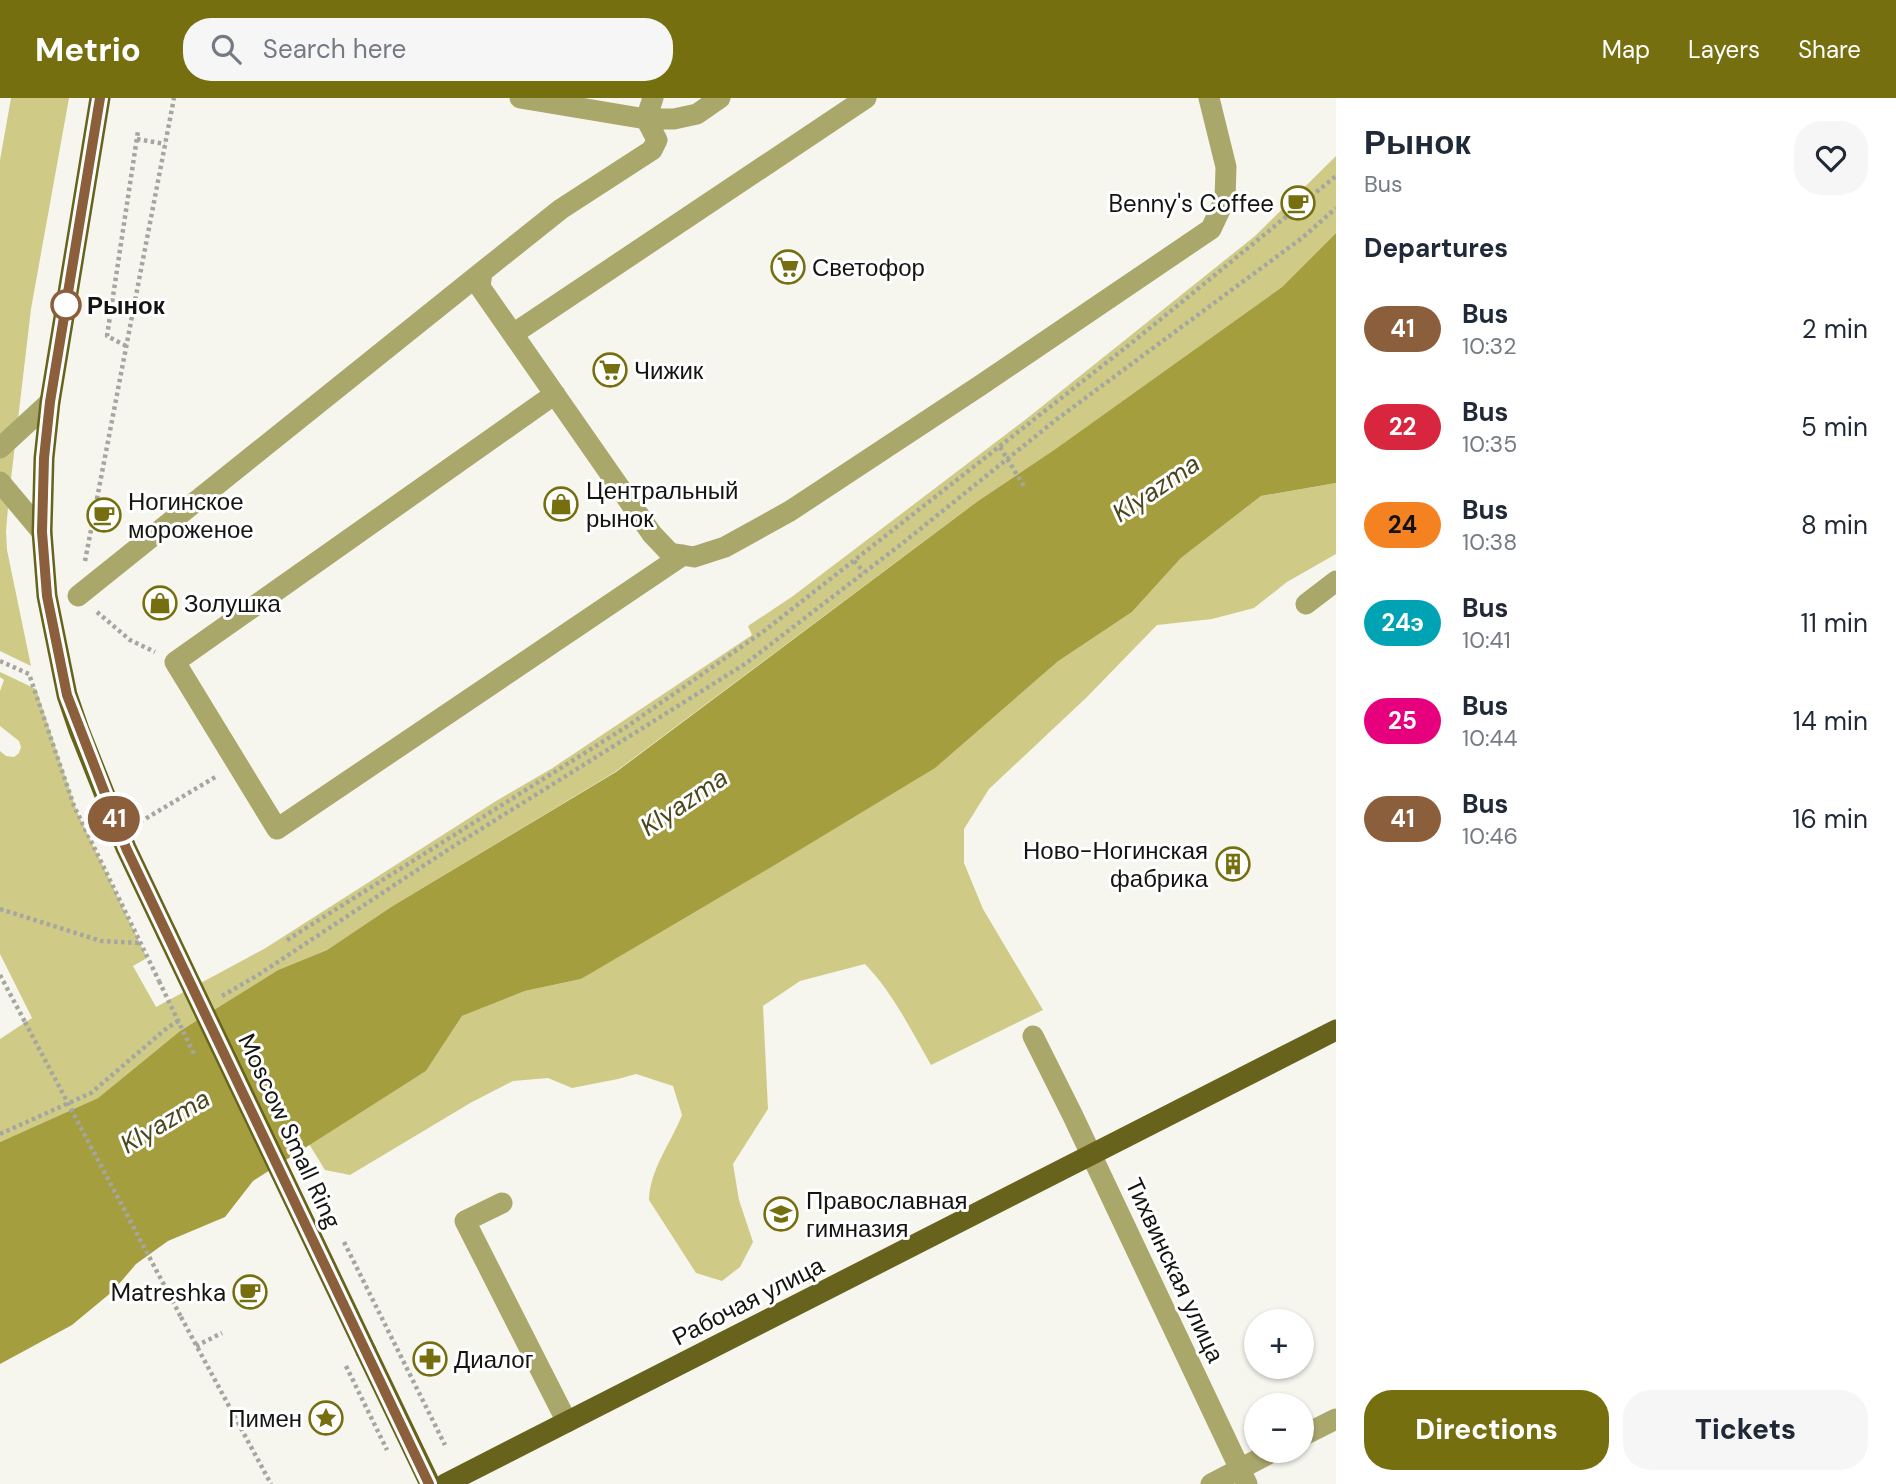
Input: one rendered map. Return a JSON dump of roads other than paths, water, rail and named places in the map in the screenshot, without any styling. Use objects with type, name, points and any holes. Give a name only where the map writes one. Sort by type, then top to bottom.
[{"type":"main road","name":"Moscow Small Ring","points":[[100,98],[50,402],[44,458],[42,532],[48,605],[67,695],[126,848],[429,1484]]},
{"type":"main road","name":"Рабочая улица","points":[[445,1484],[1336,1030]]},
{"type":"street","points":[[520,98],[646,119],[674,119],[697,114],[720,98]]},
{"type":"street","points":[[78,596],[561,209],[652,150],[657,140],[646,119],[653,98]]},
{"type":"street","points":[[513,334],[866,98]]},
{"type":"street","points":[[482,272],[480,287],[652,534],[670,552],[694,557],[725,547],[790,511],[981,386],[1211,229],[1226,199],[1226,167],[1209,98]]},
{"type":"street","points":[[555,394],[175,662],[277,829],[683,555]]},
{"type":"street","points":[[0,448],[50,402]]},
{"type":"street","points":[[0,482],[42,532]]},
{"type":"street","points":[[1306,604],[1336,581]]},
{"type":"street","name":"Тихвинская улица","points":[[1033,1036],[1243,1476]]},
{"type":"street","points":[[502,1203],[465,1221],[567,1422]]},
{"type":"street","points":[[1314,1430],[1336,1419]]},
{"type":"street","points":[[1211,1484],[1243,1476],[1259,1463]]},
{"type":"water","name":"Klyazma","points":[[1336,233],[1336,483],[1261,496],[1181,558],[1132,612],[1057,662],[935,768],[581,979],[525,991],[462,1016],[426,1071],[253,1181],[225,1217],[168,1241],[136,1264],[113,1291],[72,1325],[0,1364],[0,1142],[98,1098],[180,1031],[278,970],[327,950],[391,907],[616,772],[978,501],[1282,287]]},
{"type":"place","name":"Benny's Coffee","points":[[1298,203]]},
{"type":"place","name":"Светофор","points":[[788,267]]},
{"type":"place","name":"Рынок","points":[[66,305]]},
{"type":"place","name":"Чижик","points":[[610,370]]},
{"type":"place","name":"Центральный рынок","points":[[561,504]]},
{"type":"place","name":"Ногинское мороженое","points":[[104,515]]},
{"type":"place","name":"Золушка","points":[[160,603]]},
{"type":"place","name":"Ново-Ногинская фабрика","points":[[1233,864]]},
{"type":"place","name":"Православная гимназия","points":[[781,1214]]},
{"type":"place","name":"Matreshka","points":[[250,1292]]},
{"type":"place","name":"Диалог","points":[[430,1359]]},
{"type":"place","name":"Пимен","points":[[326,1418]]}]
